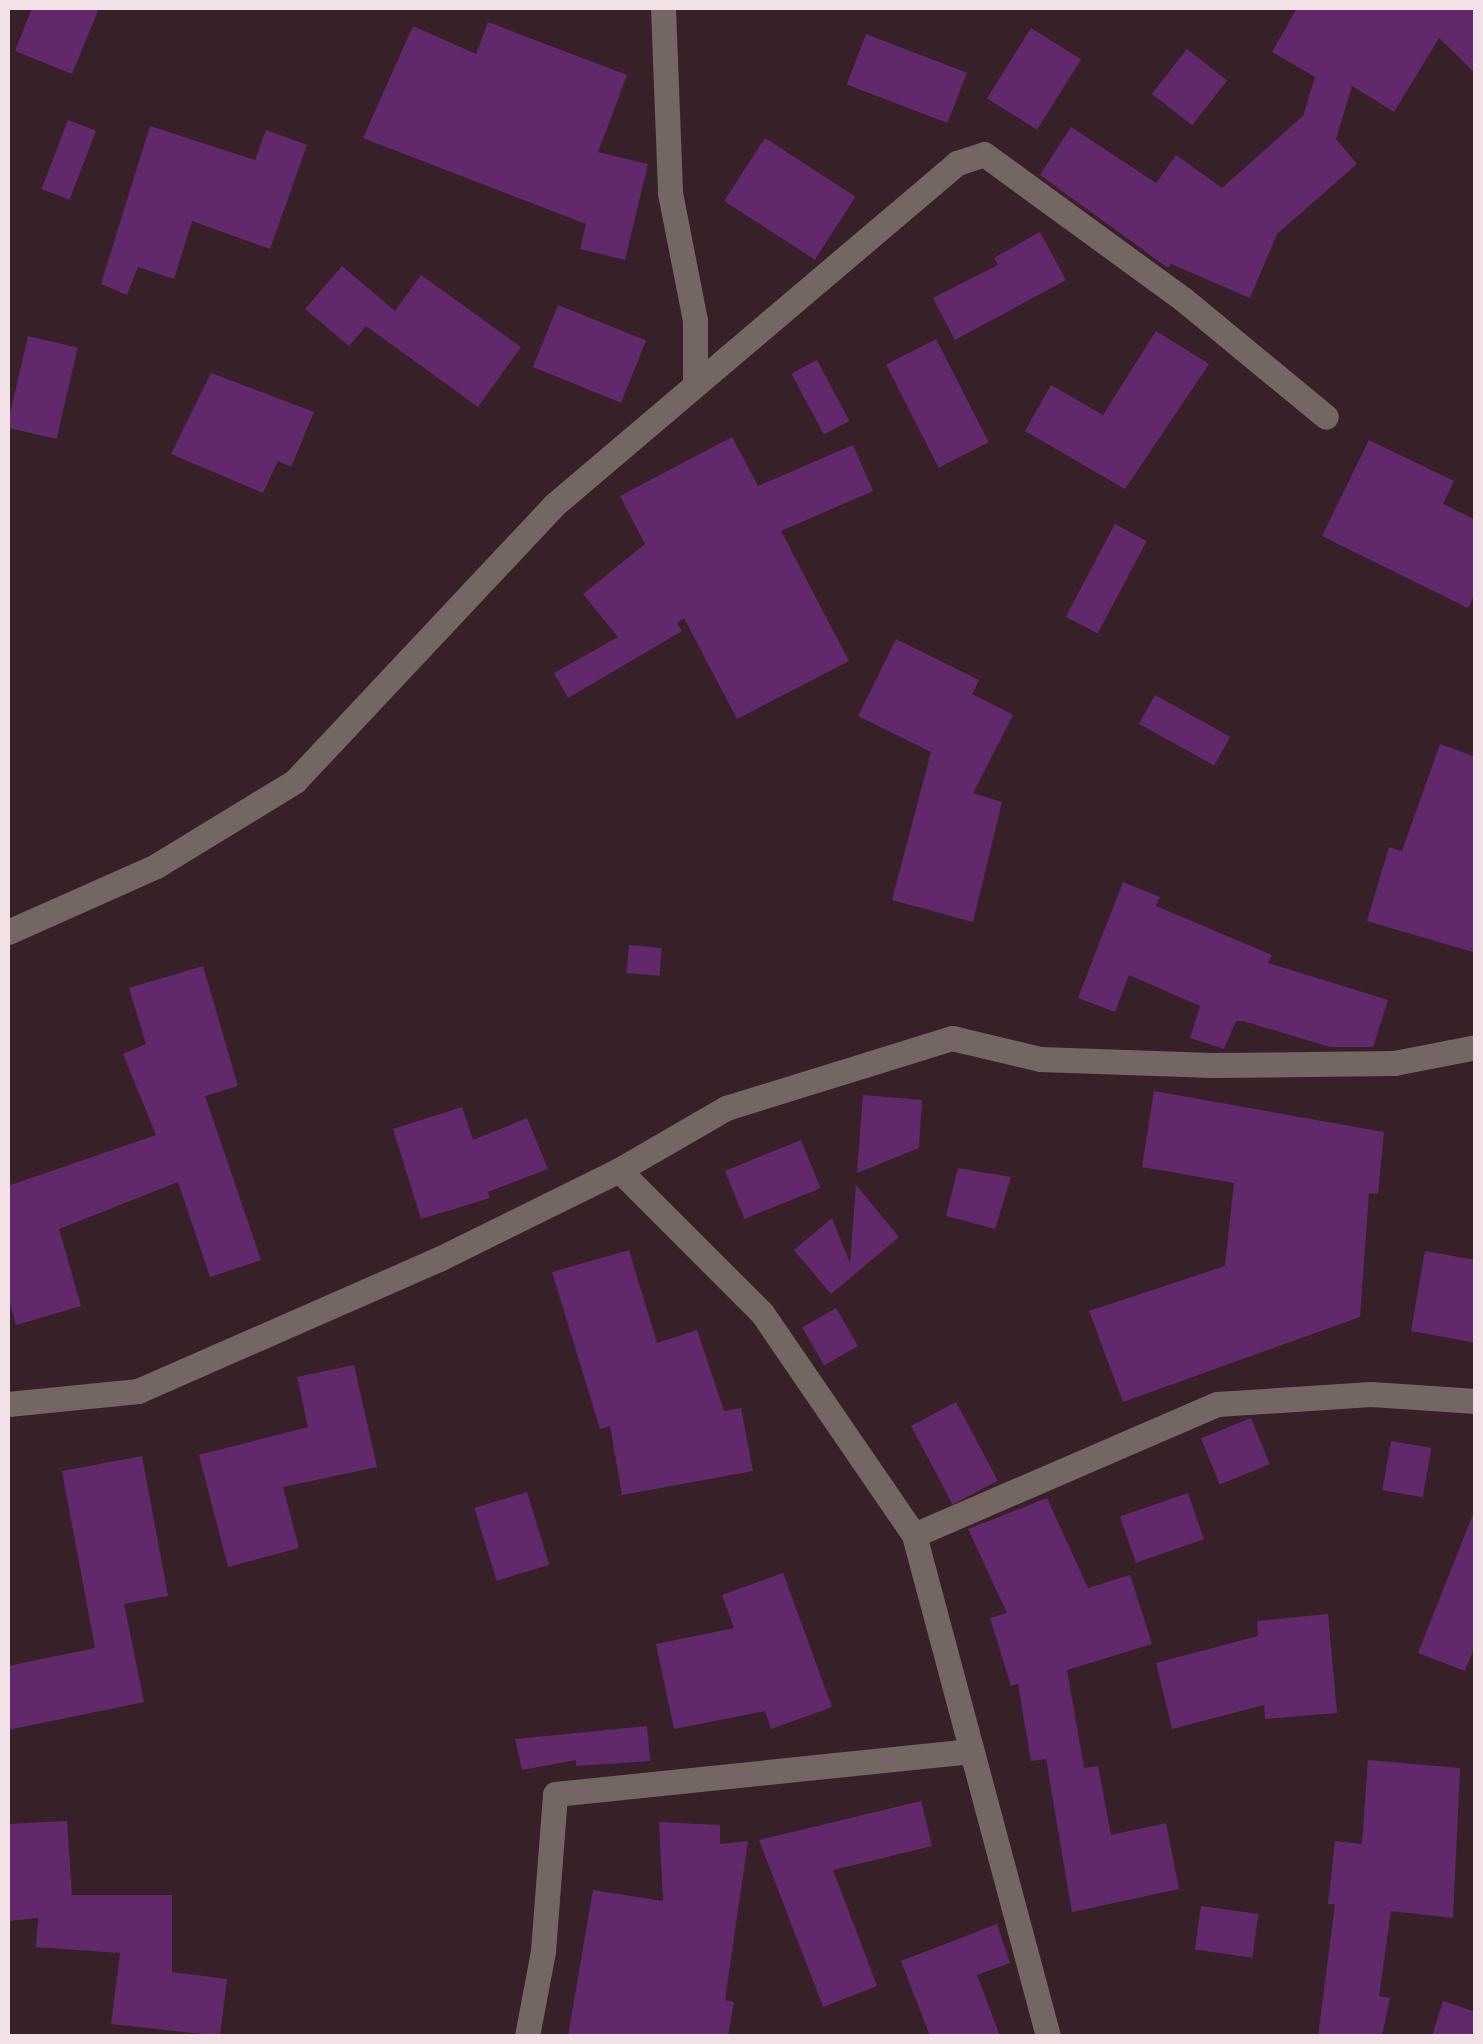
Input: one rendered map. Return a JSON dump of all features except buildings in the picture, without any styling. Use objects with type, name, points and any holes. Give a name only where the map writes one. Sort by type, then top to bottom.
[{"type":"street","points":[[663,8],[670,193],[695,320],[695,380]]},
{"type":"street","points":[[8,932],[156,866],[294,781],[478,581],[695,380],[936,187],[944,170],[984,154],[1183,298],[1326,418]]},
{"type":"street","points":[[8,1404],[138,1391],[439,1259],[619,1170],[726,1108],[952,1038],[1040,1059],[1212,1064],[1394,1063],[1476,1047]]},
{"type":"street","points":[[619,1170],[762,1313],[914,1535],[1048,2036]]},
{"type":"street","points":[[914,1535],[1216,1404],[1372,1394],[1476,1401]]},
{"type":"street","points":[[527,2036],[544,1951],[555,1794],[969,1751]]}]
